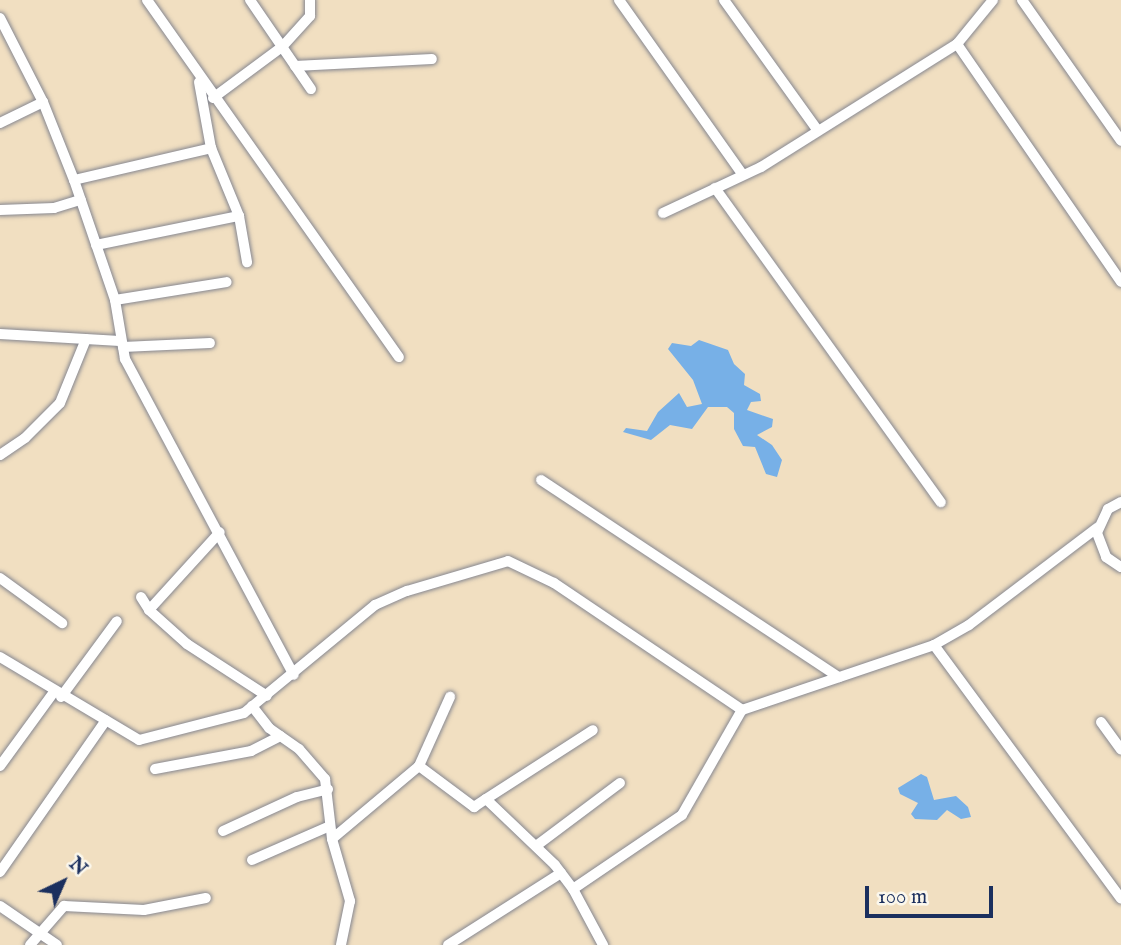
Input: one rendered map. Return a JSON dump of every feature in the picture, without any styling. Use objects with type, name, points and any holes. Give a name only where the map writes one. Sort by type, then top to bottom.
[{"type":"street","points":[[147,0],[213,98],[399,357]]},
{"type":"street","points":[[250,0],[311,89]]},
{"type":"street","points":[[213,98],[282,47],[310,16],[310,0]]},
{"type":"street","points":[[619,0],[743,175]]},
{"type":"street","points":[[724,0],[818,131]]},
{"type":"street","points":[[663,213],[743,175],[957,44],[993,0]]},
{"type":"street","points":[[1022,0],[1121,141]]},
{"type":"street","points":[[0,18],[43,102],[74,180],[115,299],[125,359],[220,531],[294,675]]},
{"type":"street","points":[[957,44],[1121,282]]},
{"type":"street","points":[[295,66],[432,59]]},
{"type":"street","points":[[198,76],[211,148],[239,216],[247,262]]},
{"type":"street","points":[[0,123],[43,102]]},
{"type":"street","points":[[74,180],[211,148]]},
{"type":"street","points":[[715,188],[942,502]]},
{"type":"street","points":[[0,210],[54,208],[81,200]]},
{"type":"street","points":[[96,245],[239,216]]},
{"type":"street","points":[[115,299],[227,282]]},
{"type":"street","points":[[0,334],[86,339],[121,344],[210,343]]},
{"type":"street","points":[[0,455],[60,403],[86,339]]},
{"type":"street","points":[[541,480],[839,677]]},
{"type":"street","points":[[573,889],[682,815],[742,710],[934,645],[969,625],[1097,528],[1108,509],[1121,502]]},
{"type":"street","points":[[1097,528],[1099,546],[1121,566]]},
{"type":"street","points":[[149,610],[220,531]]},
{"type":"street","points":[[2,662],[139,740],[244,713],[294,675],[375,606],[407,591],[508,561],[554,583],[742,710]]},
{"type":"street","points":[[0,579],[62,623]]},
{"type":"street","points":[[141,597],[149,610],[211,662],[267,696]]},
{"type":"street","points":[[0,766],[117,621]]},
{"type":"street","points":[[934,645],[1121,899]]},
{"type":"street","points":[[332,839],[419,766],[450,697]]},
{"type":"street","points":[[253,706],[280,736],[299,749],[325,779],[332,839],[350,901],[341,945]]},
{"type":"street","points":[[0,872],[106,720]]},
{"type":"street","points":[[1101,722],[1121,750]]},
{"type":"street","points":[[419,766],[474,807],[593,730]]},
{"type":"street","points":[[155,769],[251,751],[280,736]]},
{"type":"street","points":[[536,846],[620,783]]},
{"type":"street","points":[[223,831],[297,797],[328,789]]},
{"type":"street","points":[[486,799],[561,873],[573,889],[603,945]]},
{"type":"street","points":[[252,860],[330,827]]},
{"type":"street","points":[[448,945],[561,873]]},
{"type":"street","points":[[30,945],[64,905],[144,910],[206,898]]},
{"type":"street","points":[[0,906],[57,945]]},
{"type":"water","points":[[699,340],[728,350],[734,364],[745,374],[744,385],[760,394],[761,401],[751,402],[747,410],[773,419],[772,427],[757,435],[772,445],[782,460],[777,477],[766,474],[755,447],[743,446],[734,429],[734,413],[727,407],[708,407],[692,429],[670,425],[651,440],[623,432],[626,428],[647,431],[658,412],[679,393],[687,407],[702,404],[693,380],[668,349],[672,343],[691,346]]},
{"type":"water","points":[[921,774],[927,777],[934,800],[956,796],[968,807],[971,817],[961,819],[947,810],[937,820],[915,819],[911,814],[918,803],[900,794],[898,788]]}]
